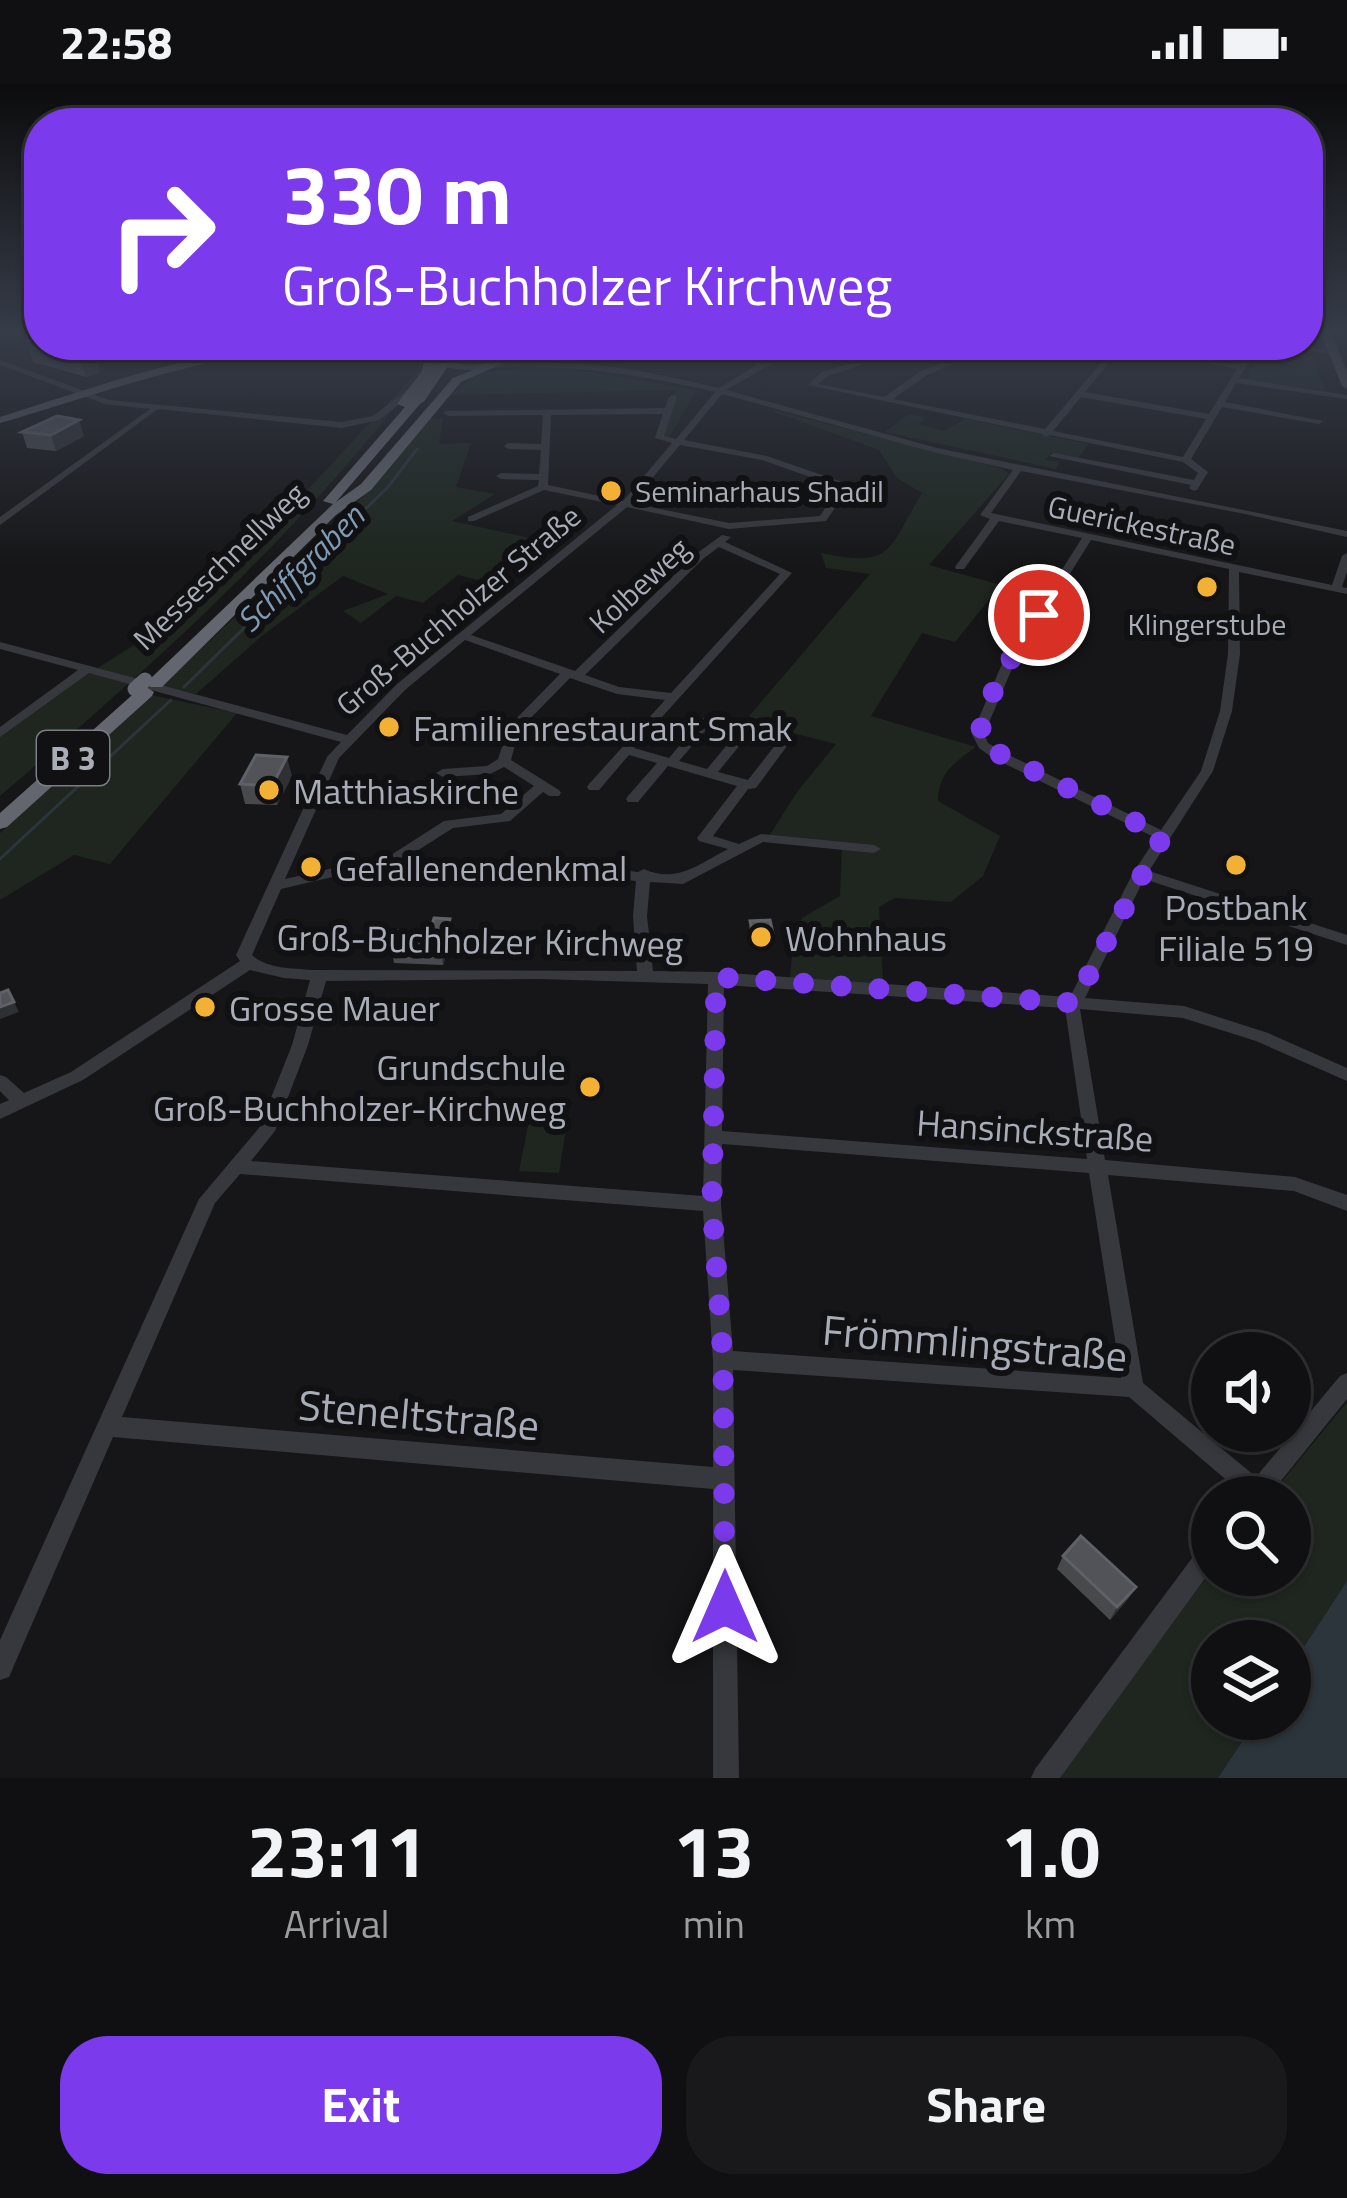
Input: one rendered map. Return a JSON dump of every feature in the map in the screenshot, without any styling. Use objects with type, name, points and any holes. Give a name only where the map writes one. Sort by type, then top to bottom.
[{"type":"highway","points":[[284,548],[403,410]]},
{"type":"highway","name":"Messeschnellweg","points":[[0,808],[145,686],[345,485],[405,410]]},
{"type":"highway","name":"Messeschnellweg","points":[[0,823],[332,512],[366,487],[431,410]]},
{"type":"highway","points":[[332,512],[345,485]]},
{"type":"street","points":[[0,522],[154,410]]},
{"type":"street","points":[[155,410],[312,422],[371,420],[388,410]]},
{"type":"street","name":"Groß-Buchholzer Straße","points":[[249,963],[244,955],[333,757],[346,739],[626,503],[704,410]]},
{"type":"street","points":[[791,410],[1019,468],[1347,534]]},
{"type":"street","points":[[940,410],[1186,460],[1203,472],[1195,486],[1054,456]]},
{"type":"street","points":[[1046,434],[1066,410]]},
{"type":"street","points":[[1172,410],[1212,417]]},
{"type":"street","points":[[1186,460],[1216,410]]},
{"type":"street","points":[[1253,410],[1318,422]]},
{"type":"street","points":[[448,413],[668,411],[659,438],[764,458],[842,486],[819,522],[729,526],[501,476]]},
{"type":"street","points":[[543,482],[547,412]]},
{"type":"street","points":[[508,446],[546,447]]},
{"type":"street","name":"Guerickestraße","points":[[1019,468],[985,515],[1341,591]]},
{"type":"street","points":[[471,519],[543,482]]},
{"type":"street","points":[[960,566],[995,519]]},
{"type":"street","name":"Kolbeweg","points":[[504,761],[513,729],[700,556],[722,544],[729,526]]},
{"type":"street","points":[[1087,538],[1008,664],[978,734],[982,745],[998,755],[1163,836]]},
{"type":"street","points":[[593,788],[787,573],[722,544]]},
{"type":"street","points":[[1341,591],[1347,556]]},
{"type":"street","points":[[1133,1388],[1074,1003],[1140,872],[1202,784],[1226,712],[1234,654],[1234,570]]},
{"type":"street","points":[[463,637],[616,690],[674,698]]},
{"type":"street","points":[[0,645],[346,739]]},
{"type":"street","points":[[0,733],[86,669]]},
{"type":"street","points":[[633,799],[707,721]]},
{"type":"street","points":[[710,774],[745,731]]},
{"type":"street","points":[[626,750],[751,785],[784,742]]},
{"type":"street","points":[[274,886],[291,886],[396,858],[449,824],[505,818],[547,790],[504,761],[490,770],[443,773]]},
{"type":"street","points":[[743,848],[704,838],[745,784]]},
{"type":"street","points":[[547,872],[569,862],[582,870],[677,881],[761,838],[874,849]]},
{"type":"street","points":[[1140,872],[1347,940]]},
{"type":"street","points":[[644,874],[640,916],[645,973]]},
{"type":"street","points":[[0,1112],[77,1076],[249,963]]},
{"type":"street","name":"Groß-Buchholzer Kirchweg","points":[[249,963],[265,971],[320,974],[645,973],[1184,1012],[1262,1036],[1347,1075]]},
{"type":"street","points":[[0,1668],[208,1199],[266,1131],[300,1045],[320,974]]},
{"type":"street","points":[[716,977],[712,1204],[723,1360],[726,1778]]},
{"type":"street","points":[[0,1081],[21,1101]]},
{"type":"street","name":"Hansinckstraße","points":[[715,1137],[1295,1184],[1347,1203]]},
{"type":"street","points":[[237,1167],[712,1204]]},
{"type":"street","name":"Frömmlingstraße","points":[[723,1360],[1133,1388],[1234,1476]]},
{"type":"street","points":[[1271,1476],[1347,1383]]},
{"type":"street","name":"Steneltstraße","points":[[107,1426],[724,1479]]},
{"type":"street","points":[[1044,1778],[1191,1578]]},
{"type":"shaded area","points":[[382,410],[392,410],[327,487],[223,595],[0,796],[0,733],[86,669],[93,671],[177,618],[263,538]]},
{"type":"shaded area","points":[[670,410],[685,410],[668,439],[662,436]]},
{"type":"shaded area","points":[[770,410],[1001,468],[1009,474],[929,565],[1001,585],[955,642],[922,633],[871,716],[976,747],[944,776],[938,801],[1000,836],[983,876],[951,902],[895,898],[879,907],[883,984],[790,979],[793,944],[800,943],[802,918],[840,896],[842,848],[766,841],[836,744],[745,721],[870,574],[826,568],[821,553],[876,556],[894,541],[922,493],[897,478],[879,450]]},
{"type":"shaded area","points":[[909,414],[926,417],[919,424],[944,431],[965,419],[1089,444],[1078,458],[1050,453],[1046,460],[1060,462],[1056,469],[885,432]]},
{"type":"shaded area","points":[[431,418],[443,419],[439,444],[471,443],[456,487],[495,494],[452,521],[534,539],[482,581],[458,575],[423,603],[396,596],[361,623],[343,611],[388,594],[343,576],[263,635],[196,694],[161,686],[371,489]]},
{"type":"shaded area","points":[[151,695],[237,713],[110,864],[74,855],[0,900],[0,833]]},
{"type":"shaded area","points":[[529,1121],[567,1123],[559,1173],[519,1171]]},
{"type":"shaded area","points":[[1347,1402],[1347,1581],[1311,1636],[1311,1620],[1191,1620],[1191,1740],[1243,1740],[1218,1778],[1058,1778],[1193,1596],[1311,1596],[1311,1476],[1286,1476],[1311,1452]]},
{"type":"shaded area","points":[[1347,1581],[1347,1778],[1218,1778],[1243,1740],[1311,1740],[1311,1636]]},
{"type":"building","points":[[57,416],[79,420],[51,435],[22,432]]},
{"type":"building","points":[[256,755],[287,757],[272,786],[240,784]]},
{"type":"building","points":[[434,918],[450,919],[441,950],[391,948],[396,931],[429,933]]},
{"type":"building","points":[[770,920],[773,933],[753,934],[750,921]]},
{"type":"building","points":[[8,990],[14,1002],[0,1007],[0,993]]},
{"type":"building","points":[[1081,1536],[1136,1587],[1117,1607],[1063,1556]]},
{"type":"waterway","name":"Schiffgraben","points":[[184,687],[388,487],[417,449]]},
{"type":"waterway","name":"Schiffgraben","points":[[0,859],[171,700]]},
{"type":"place","name":"Seminarhaus Shadil","points":[[611,491]]},
{"type":"place","name":"Klingerstube","points":[[1207,587]]},
{"type":"place","name":"Familienrestaurant Smak","points":[[389,727]]},
{"type":"place","name":"Matthiaskirche","points":[[269,790]]},
{"type":"place","name":"Postbank Filiale 519","points":[[1236,865]]},
{"type":"place","name":"Gefallenendenkmal","points":[[311,867]]},
{"type":"place","name":"Wohnhaus","points":[[761,937]]},
{"type":"place","name":"Grosse Mauer","points":[[205,1007]]},
{"type":"place","name":"Grundschule Groß-Buchholzer-Kirchweg","points":[[590,1087]]},
{"type":"route","points":[[725,1607],[723,1360],[712,1204],[716,977],[1074,1003],[1163,836],[982,745],[978,734],[986,710],[1039,615]]}]
